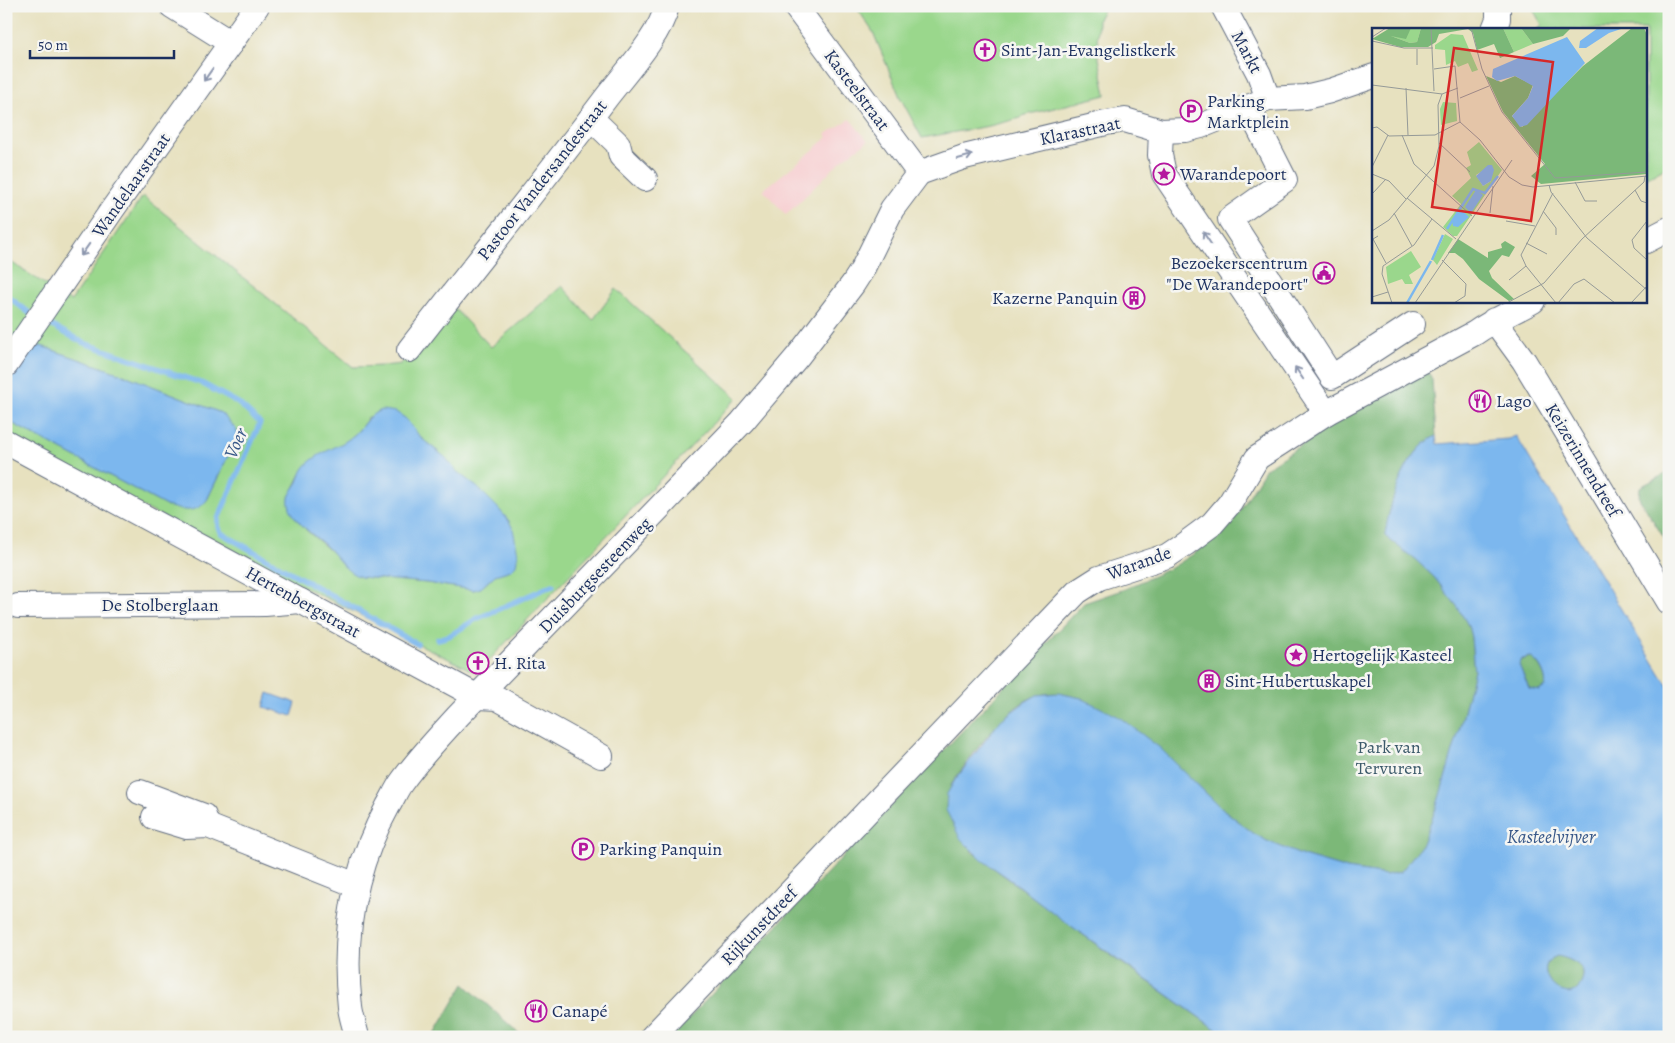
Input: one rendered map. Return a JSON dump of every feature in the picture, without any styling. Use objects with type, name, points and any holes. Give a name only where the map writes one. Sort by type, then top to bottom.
[{"type":"street","points":[[172,6],[231,43]]},
{"type":"street","name":"Wandelaarstraat","points":[[6,365],[256,6]]},
{"type":"street","name":"Pastoor Vandersandestraat","points":[[409,350],[651,39],[667,6]]},
{"type":"street","name":"Kasteelstraat","points":[[795,6],[919,173]]},
{"type":"street","name":"Markt","points":[[1223,6],[1259,74],[1258,103],[1285,180],[1230,219],[1332,377],[1413,324]]},
{"type":"street","points":[[1494,28],[1498,19],[1498,6]]},
{"type":"street","name":"Klarastraat","points":[[919,173],[964,157],[1106,123],[1131,121],[1161,130],[1176,131],[1192,128],[1258,103],[1305,97],[1366,79]]},
{"type":"street","points":[[591,118],[618,144],[621,156],[645,179]]},
{"type":"street","points":[[1161,130],[1160,155],[1164,174],[1326,413]]},
{"type":"street","name":"Duisburgsesteenweg","points":[[357,1037],[350,1008],[348,947],[353,897],[366,853],[400,784],[439,737],[742,422],[792,363],[859,276],[885,222],[919,173]]},
{"type":"street","points":[[1648,240],[1669,229]]},
{"type":"street","name":"Warande","points":[[865,815],[1077,592],[1099,578],[1167,556],[1212,524],[1230,503],[1256,458],[1326,413],[1475,333],[1494,320],[1531,302]]},
{"type":"street","name":"Keizerinnendreef","points":[[1494,320],[1524,361],[1669,602]]},
{"type":"street","name":"Hertenbergstraat","points":[[6,442],[478,697],[497,698],[602,756]]},
{"type":"street","name":"De Stolberglaan","points":[[18,606],[264,604],[301,601]]},
{"type":"street","points":[[140,792],[204,816],[208,826]]},
{"type":"street","name":"Rijkunstdreef","points":[[652,1037],[865,815]]},
{"type":"street","points":[[154,817],[187,827],[208,826],[356,885]]},
{"type":"shaded area","points":[[850,119],[868,141],[842,160],[786,215],[763,190],[828,137],[826,134]]},
{"type":"green space","points":[[863,6],[1105,6],[1098,19],[1097,48],[1106,95],[989,126],[922,138],[900,97],[873,32],[857,8]]},
{"type":"green space","points":[[1531,6],[1669,6],[1669,165],[1648,177],[1648,28],[1538,28],[1542,25]]},
{"type":"green space","points":[[143,196],[353,367],[401,364],[448,302],[491,347],[562,286],[593,320],[616,289],[737,398],[477,673],[6,439],[6,420],[166,506],[207,500],[238,435],[221,413],[124,375],[41,346],[34,347],[6,385],[6,336],[12,326],[6,317],[6,259],[71,301]],"holes":[[[368,417],[405,418],[421,438],[440,453],[456,471],[478,488],[509,521],[510,570],[495,575],[482,587],[474,590],[427,583],[361,577],[345,567],[334,554],[306,530],[289,497],[309,463],[349,439]]]},
{"type":"green space","name":"Park van Tervuren","points":[[1428,370],[1432,380],[1436,436],[1425,443],[1407,466],[1390,509],[1385,536],[1434,577],[1457,606],[1468,625],[1474,671],[1461,724],[1436,809],[1421,846],[1404,868],[1399,872],[1386,875],[1347,869],[1303,856],[1267,841],[1253,833],[1219,806],[1197,784],[1081,698],[1055,693],[1039,695],[1027,700],[1014,709],[990,733],[951,785],[972,852],[1109,954],[1227,1037],[671,1037],[1084,603],[1125,589],[1173,567],[1192,555],[1220,534],[1240,511],[1266,468],[1333,424]]},
{"type":"green space","points":[[1669,472],[1669,546],[1639,498],[1640,487]]},
{"type":"green space","points":[[1530,657],[1539,666],[1544,675],[1545,687],[1539,691],[1529,689],[1519,665],[1522,660]]},
{"type":"green space","points":[[1557,956],[1572,961],[1582,969],[1583,978],[1577,990],[1570,993],[1562,992],[1550,982],[1546,975],[1546,967],[1549,961]]},
{"type":"green space","points":[[464,984],[523,1037],[433,1037]]},
{"type":"water","points":[[41,346],[124,375],[221,413],[236,429],[238,435],[207,500],[193,510],[166,506],[6,420],[6,385],[35,347]]},
{"type":"water","points":[[382,410],[396,412],[405,418],[421,438],[446,458],[456,471],[478,488],[509,521],[513,529],[518,554],[516,565],[511,570],[495,575],[482,587],[474,590],[427,583],[361,577],[350,572],[296,518],[289,505],[289,498],[304,468],[319,455],[349,439],[371,416]]},
{"type":"water","name":"Kasteelvijver","points":[[1436,436],[1437,444],[1508,439],[1516,436],[1669,688],[1669,1037],[1227,1037],[982,860],[960,838],[946,810],[947,794],[955,780],[1001,720],[1037,695],[1058,693],[1081,698],[1119,717],[1160,748],[1219,806],[1253,833],[1267,841],[1303,856],[1347,869],[1386,875],[1400,872],[1421,846],[1436,809],[1461,724],[1474,671],[1468,625],[1457,606],[1434,577],[1385,536],[1390,509],[1400,480],[1407,466],[1425,443]],"holes":[[[1530,657],[1539,666],[1544,675],[1545,687],[1539,691],[1529,689],[1519,665],[1522,659]],[[1557,956],[1572,961],[1582,969],[1583,976],[1577,990],[1570,993],[1562,992],[1550,982],[1546,975],[1546,967],[1549,961]]]},
{"type":"water","points":[[268,693],[296,703],[292,716],[264,707]]},
{"type":"waterway","name":"Voer","points":[[6,295],[32,315]]},
{"type":"waterway","name":"Voer","points":[[43,321],[84,343],[201,383],[238,403],[260,423],[218,519],[218,527],[221,533],[417,644]]},
{"type":"waterway","name":"Voer","points":[[438,639],[449,636],[476,619],[553,585]]},
{"type":"place","name":"Sint-Jan-Evangelistkerk","points":[[985,50]]},
{"type":"place","name":"Parking Marktplein","points":[[1191,111]]},
{"type":"place","name":"Warandepoort","points":[[1164,174]]},
{"type":"place","name":"Bezoekerscentrum \"De Warandepoort\"","points":[[1324,273]]},
{"type":"place","name":"Kazerne Panquin","points":[[1134,298]]},
{"type":"place","name":"Lago","points":[[1480,401]]},
{"type":"place","name":"Hertogelijk Kasteel","points":[[1296,655]]},
{"type":"place","name":"H. Rita","points":[[478,663]]},
{"type":"place","name":"Sint-Hubertuskapel","points":[[1209,681]]},
{"type":"place","name":"Parking Panquin","points":[[583,849]]},
{"type":"place","name":"Canapé","points":[[536,1011]]}]
